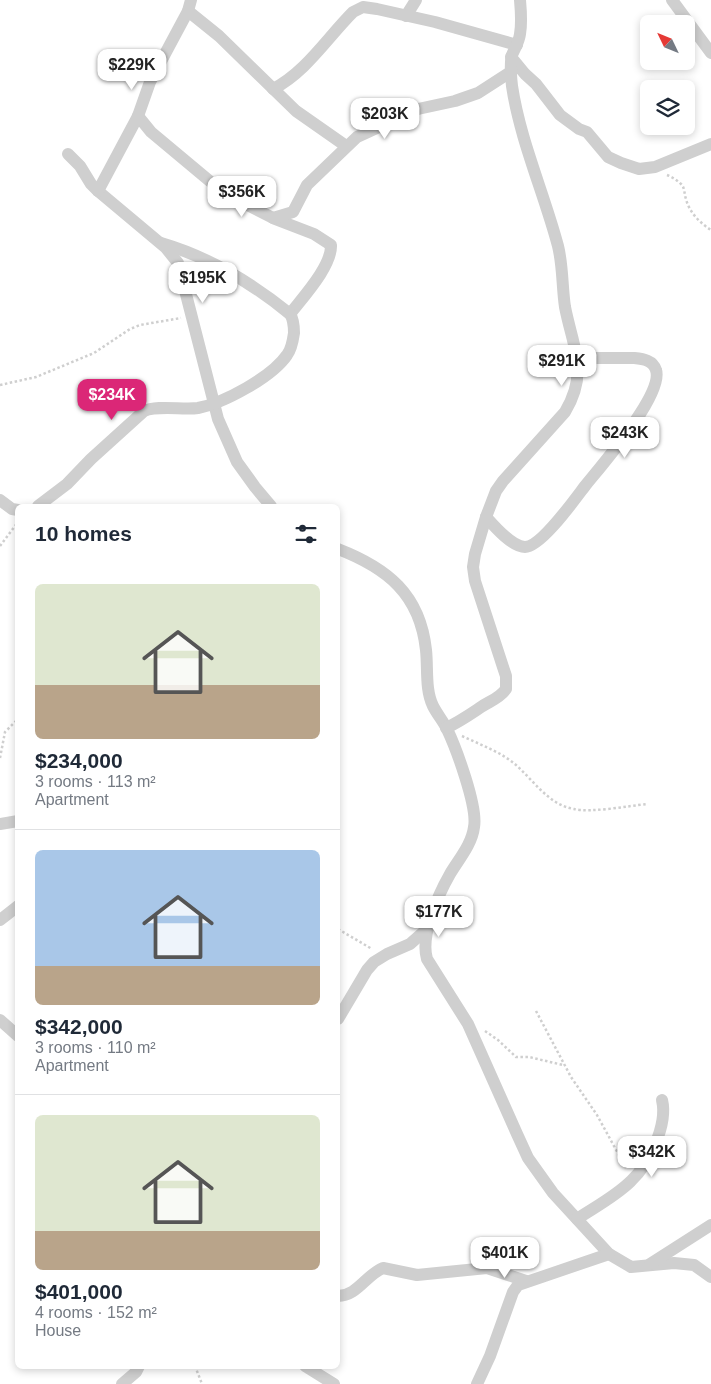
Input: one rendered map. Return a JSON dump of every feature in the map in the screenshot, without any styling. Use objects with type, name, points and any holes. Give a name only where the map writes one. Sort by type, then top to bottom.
[{"type":"street","points":[[406,16],[416,0]]},
{"type":"street","points":[[447,729],[506,690],[507,685],[503,667],[473,574],[475,554],[496,491],[551,429],[572,400],[577,386],[577,358],[564,298],[558,246],[517,110],[512,87],[512,57],[517,45],[521,24],[520,0]]},
{"type":"street","points":[[672,0],[711,53]]},
{"type":"street","points":[[98,191],[138,116],[150,82],[189,5],[296,111],[346,146]]},
{"type":"street","points":[[273,89],[287,81],[306,64],[353,12],[363,7],[406,16],[517,45]]},
{"type":"street","points":[[512,57],[560,114],[579,129],[587,132],[608,157],[639,169],[655,168],[711,144]]},
{"type":"street","points":[[273,218],[293,212],[307,185],[359,135],[418,109],[455,101],[478,92],[512,71]]},
{"type":"street","points":[[138,116],[151,132],[224,194],[273,218],[314,234],[332,246],[322,270],[290,314]]},
{"type":"street","points":[[68,154],[80,166],[91,184],[98,191],[161,243],[178,263],[218,419],[237,462],[270,504]]},
{"type":"street","points":[[41,504],[67,484],[91,459],[144,411],[153,408],[198,408],[215,403],[249,386],[264,376],[289,354],[294,334],[293,319],[290,314],[263,292],[213,263],[161,243]]},
{"type":"street","points":[[486,517],[519,546],[534,545],[550,530],[626,436],[644,407],[656,380],[657,372],[652,363],[634,358],[577,358]]},
{"type":"street","points":[[0,500],[15,510]]},
{"type":"street","points":[[340,550],[374,565],[388,576],[402,590],[420,619],[425,638],[431,700],[447,729],[475,815],[474,827],[465,850],[448,877],[427,929],[424,945],[427,959],[468,1024],[522,1147],[553,1193],[609,1254],[629,1266],[674,1263],[694,1265],[711,1277]]},
{"type":"street","points":[[0,824],[15,822]]},
{"type":"street","points":[[0,920],[15,908]]},
{"type":"street","points":[[341,1004],[374,962],[410,944],[427,929]]},
{"type":"street","points":[[0,1020],[15,1033]]},
{"type":"street","points":[[577,1219],[632,1181],[641,1170],[656,1143],[662,1124],[662,1100]]},
{"type":"street","points":[[648,1265],[711,1225]]},
{"type":"street","points":[[476,1384],[490,1356],[513,1292],[518,1285],[609,1254]]},
{"type":"street","points":[[340,1296],[349,1294],[383,1268],[417,1275],[487,1268],[526,1281]]},
{"type":"street","points":[[122,1384],[138,1369]]},
{"type":"street","points":[[311,1369],[334,1384]]},
{"type":"path","points":[[655,168],[680,183],[692,212],[703,226],[711,230]]},
{"type":"path","points":[[0,385],[36,377],[94,353],[130,329],[140,325],[192,317]]},
{"type":"path","points":[[0,546],[15,526]]},
{"type":"path","points":[[0,758],[5,732],[15,722]]},
{"type":"path","points":[[447,729],[501,754],[516,765],[549,796],[564,806],[575,810],[587,810],[647,804]]},
{"type":"path","points":[[340,930],[384,956]]},
{"type":"path","points":[[536,1011],[565,1066],[613,1143],[632,1181]]},
{"type":"path","points":[[484,1030],[498,1040],[516,1058],[529,1057],[565,1066]]},
{"type":"path","points":[[196,1369],[202,1384]]}]
